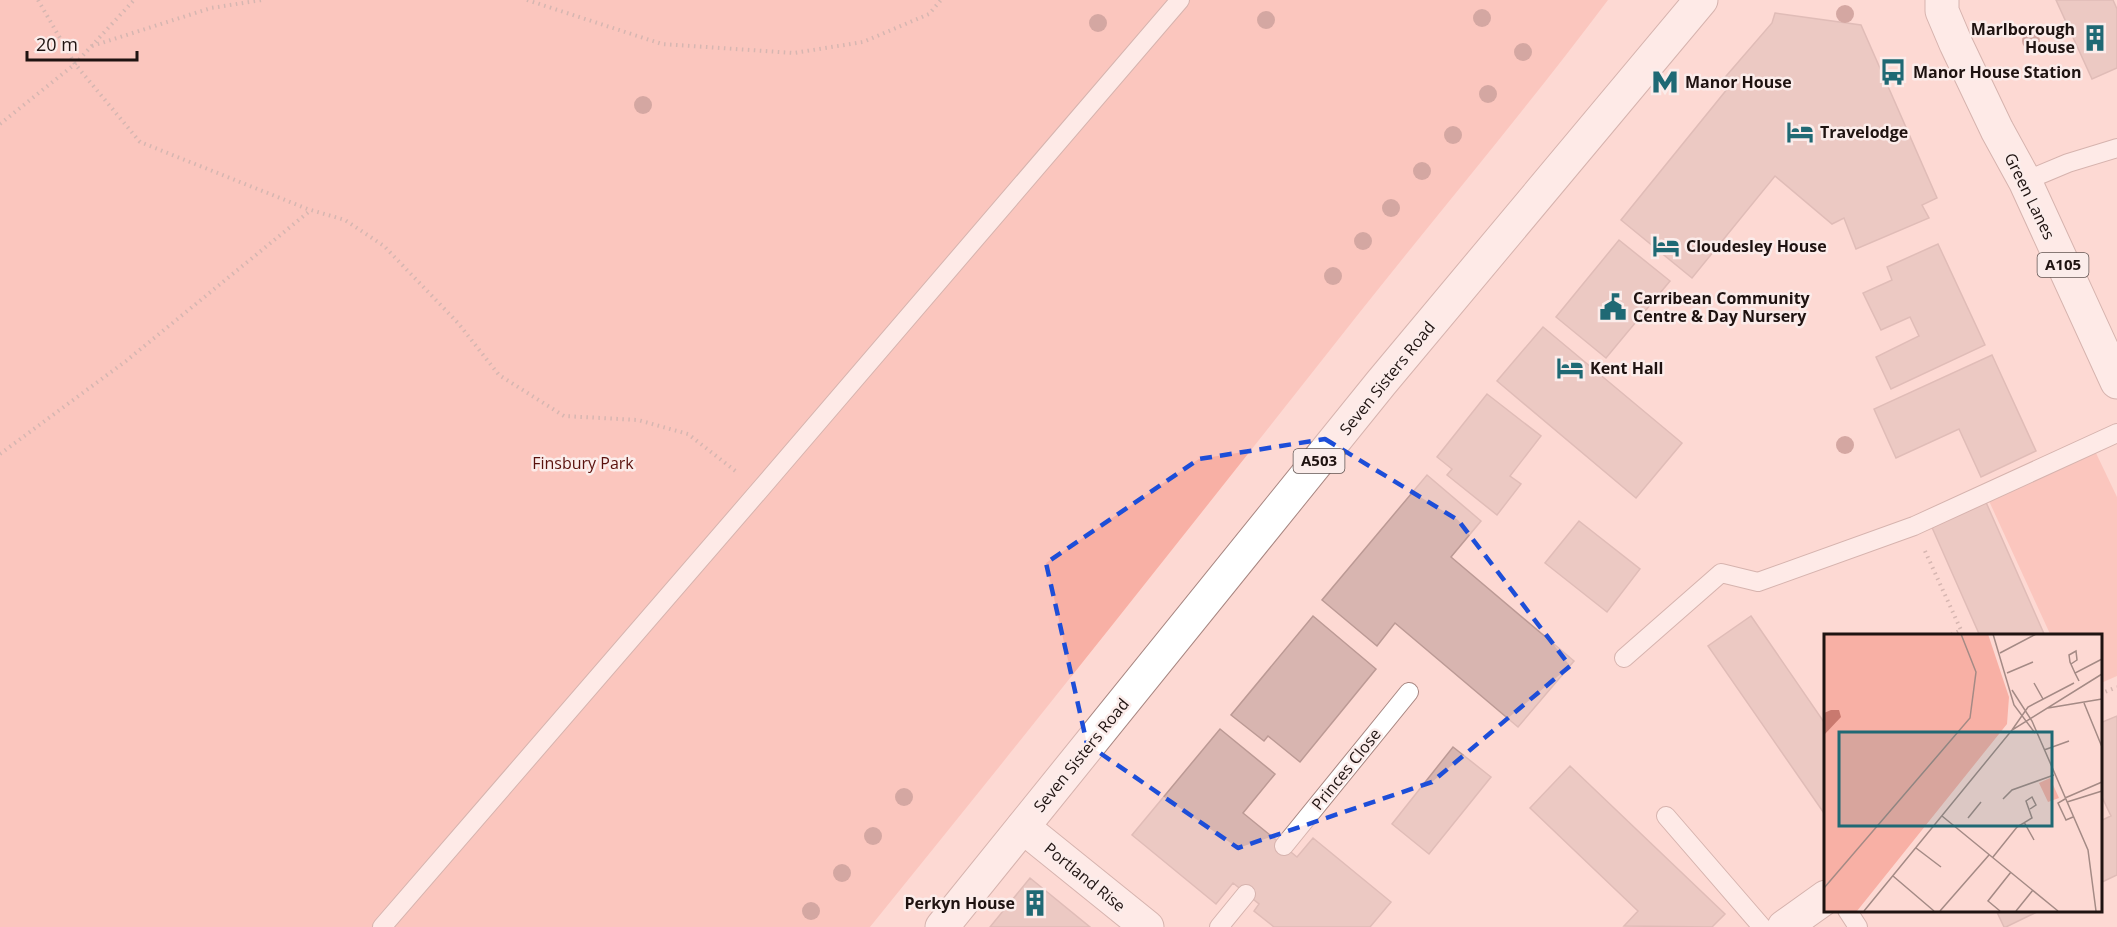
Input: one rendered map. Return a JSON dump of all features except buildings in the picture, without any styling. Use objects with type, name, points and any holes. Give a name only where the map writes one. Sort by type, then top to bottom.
[{"type":"main road","name":"Seven Sisters Road","points":[[942,927],[1381,383],[1701,0]]},
{"type":"main road","name":"Green Lanes","points":[[1934,4],[2025,181],[2117,381]]},
{"type":"main road","name":"Portland Rise","points":[[1023,827],[1147,927]]},
{"type":"main road","points":[[1784,927],[1824,898]]},
{"type":"lane","points":[[382,927],[1180,0]]},
{"type":"lane","points":[[2025,181],[2068,163],[2117,148]]},
{"type":"lane","points":[[1624,658],[1721,573],[1758,582],[1914,525],[2117,433]]},
{"type":"lane","name":"Princes Close","points":[[1284,846],[1409,692]]},
{"type":"lane","points":[[1666,816],[1762,927]]},
{"type":"lane","points":[[1219,927],[1246,894]]},
{"type":"lane","points":[[1848,912],[1858,927]]},
{"type":"path","points":[[38,0],[75,64],[140,142],[311,210],[345,220],[384,246],[458,323],[499,375],[564,416],[638,420],[688,434],[738,473],[758,492]]},
{"type":"path","points":[[0,124],[75,64],[134,0]]},
{"type":"path","points":[[92,47],[211,8],[262,0]]},
{"type":"path","points":[[527,0],[662,44],[794,53],[863,42],[929,14],[941,0]]},
{"type":"path","points":[[0,454],[126,361],[311,210]]},
{"type":"path","points":[[1914,525],[1961,630],[1953,634]]},
{"type":"path","points":[[2102,693],[2117,687]]},
{"type":"highlighted area","points":[[1325,439],[1458,520],[1570,666],[1432,782],[1238,848],[1087,744],[1046,563],[1199,459]]},
{"type":"green space","name":"Finsbury Park","points":[[0,0],[1608,0],[1515,120],[870,927],[0,927]]},
{"type":"green space","points":[[2096,453],[2117,497],[2117,676],[2102,683],[2102,634],[2050,634],[1989,501]]},
{"type":"place","name":"Marlborough House","points":[[2095,38]]},
{"type":"place","name":"Manor House Station","points":[[1893,72]]},
{"type":"place","name":"Manor House","points":[[1665,82]]},
{"type":"place","name":"Travelodge","points":[[1800,132]]},
{"type":"place","name":"Cloudesley House","points":[[1666,246]]},
{"type":"place","name":"Carribean Community Centre & Day Nursery","points":[[1613,307]]},
{"type":"place","name":"Kent Hall","points":[[1570,368]]},
{"type":"place","name":"Perkyn House","points":[[1035,903]]}]
